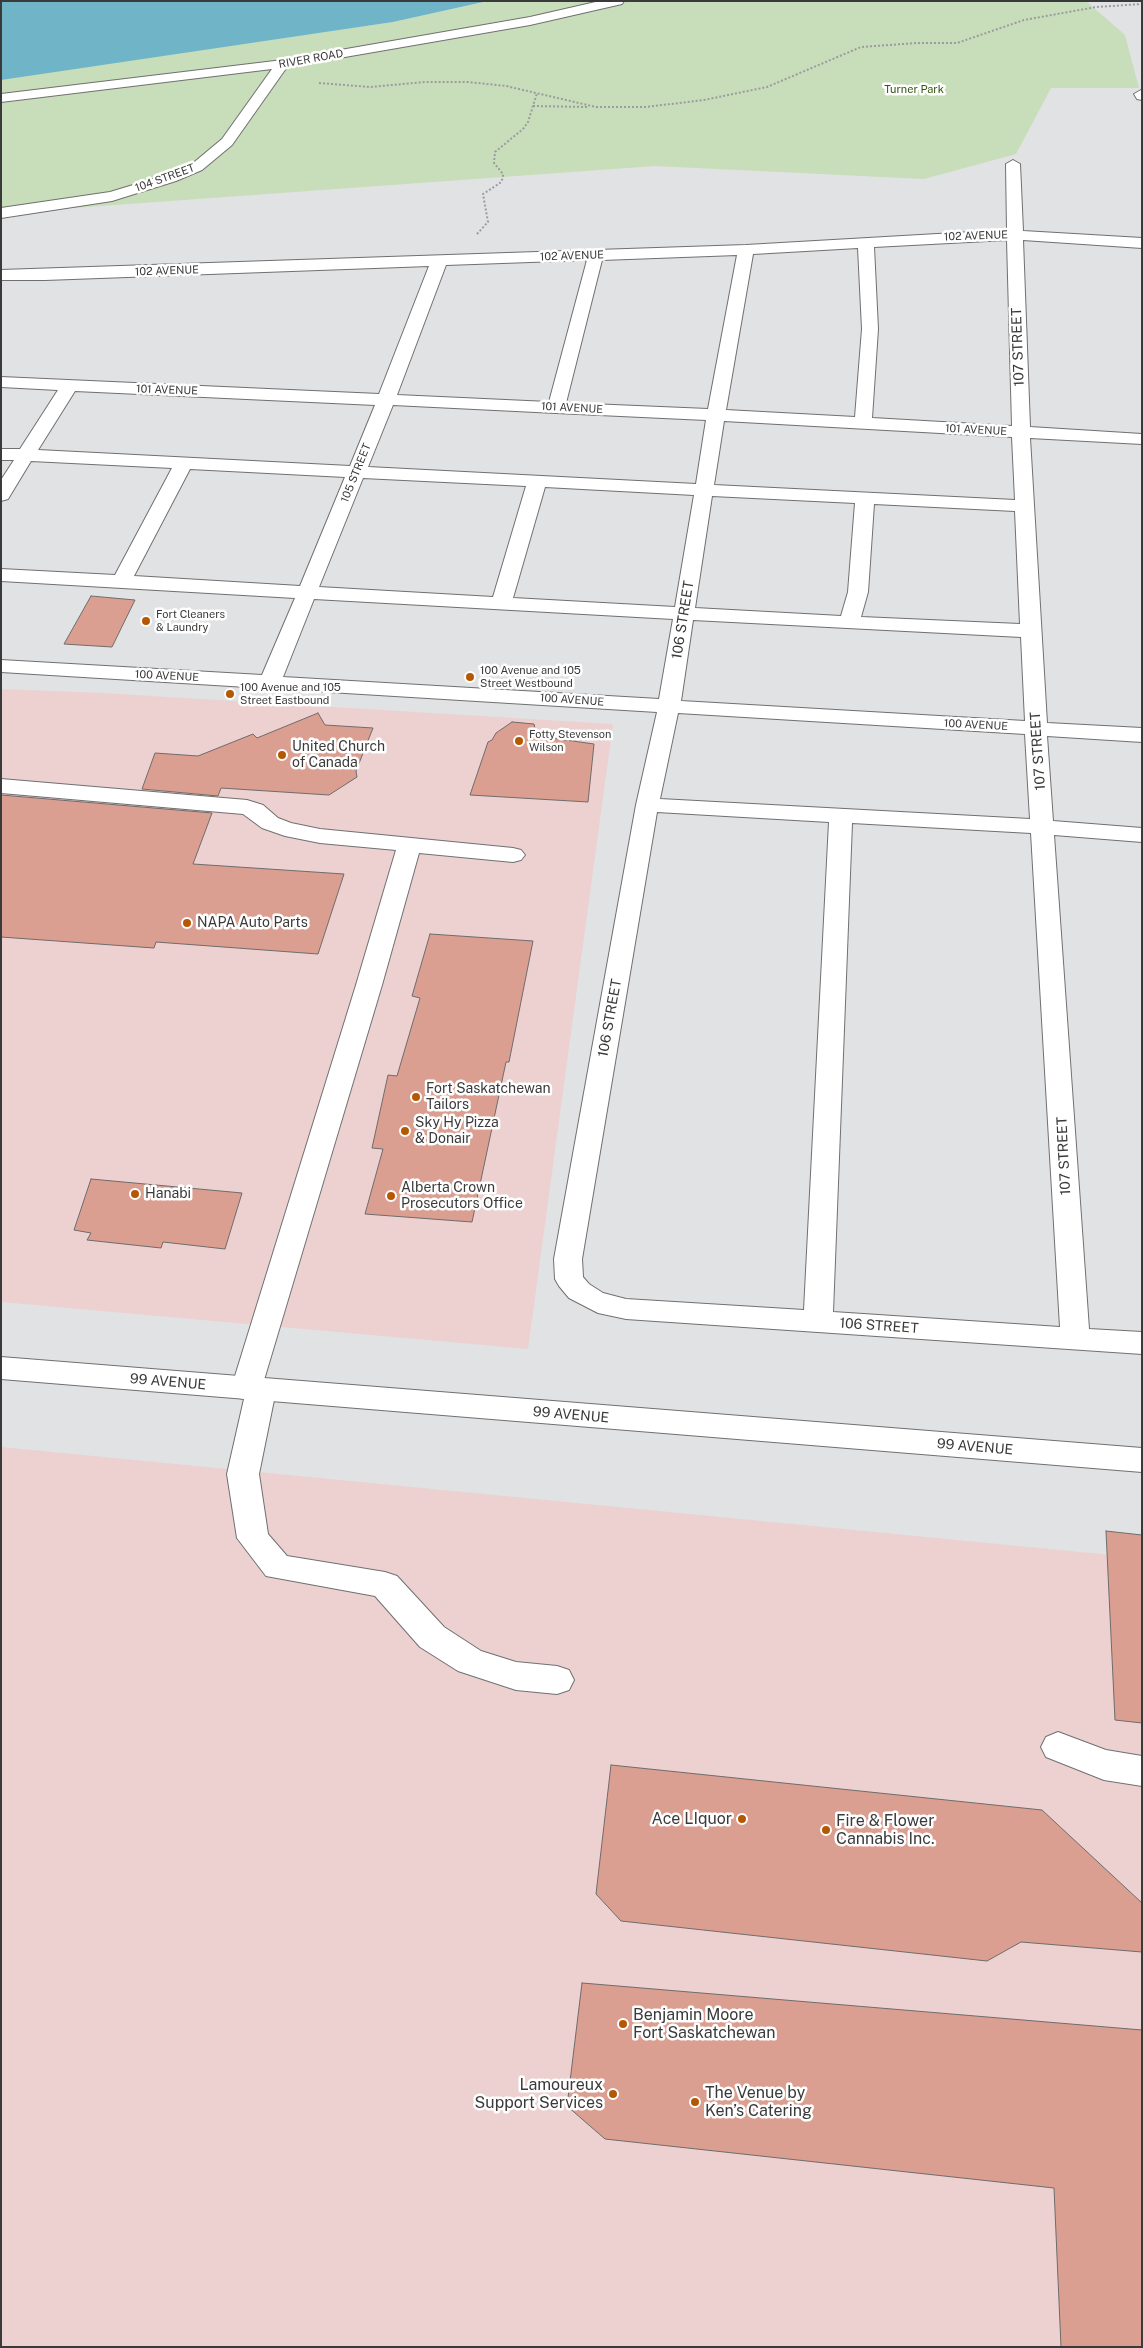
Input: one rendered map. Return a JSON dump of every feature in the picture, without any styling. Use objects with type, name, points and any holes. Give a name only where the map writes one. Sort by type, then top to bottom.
[{"type":"street","name":"RIVER ROAD","points":[[1,98],[283,64],[530,20],[618,1]]},
{"type":"street","name":"104 STREET","points":[[1,213],[112,196],[187,172],[206,161],[227,142],[283,64]]},
{"type":"street","name":"107 STREET","points":[[1013,164],[1021,433],[1036,729],[1044,827],[1075,1338]]},
{"type":"street","name":"102 AVENUE","points":[[1,274],[45,275],[439,262],[746,250],[1014,235],[1142,243]]},
{"type":"street","points":[[863,424],[870,329],[866,242]]},
{"type":"street","name":"106 STREET","points":[[746,250],[716,416],[669,706],[647,805],[568,1259],[569,1279],[578,1290],[593,1300],[608,1306],[626,1309],[1142,1343]]},
{"type":"street","points":[[556,408],[595,262],[593,255]]},
{"type":"street","name":"105 STREET","points":[[270,682],[386,400],[439,262]]},
{"type":"street","name":"101 AVENUE","points":[[1,382],[556,408],[1142,439]]},
{"type":"street","points":[[1,495],[69,386]]},
{"type":"street","points":[[1,454],[1025,506]]},
{"type":"street","points":[[121,582],[184,463]]},
{"type":"street","points":[[502,602],[538,480]]},
{"type":"street","points":[[848,622],[854,611],[858,592],[865,498]]},
{"type":"street","points":[[1,575],[1031,631]]},
{"type":"street","name":"100 AVENUE","points":[[1,666],[1142,735]]},
{"type":"street","points":[[1,786],[246,807],[255,810],[270,823],[285,829],[320,836],[513,855]]},
{"type":"street","points":[[647,805],[1044,827],[1142,836]]},
{"type":"street","points":[[818,1322],[841,817]]},
{"type":"street","points":[[409,845],[254,1390],[243,1474],[253,1538],[277,1567],[385,1585],[432,1637],[470,1660],[516,1676],[557,1680]]},
{"type":"street","name":"99 AVENUE","points":[[1,1368],[254,1390],[1142,1460]]},
{"type":"street","points":[[1058,1747],[1104,1766],[1142,1771]]},
{"type":"path","points":[[533,106],[646,106],[743,93],[785,81],[861,47],[917,42],[957,43],[1024,20],[1096,7],[1142,4]]},
{"type":"path","points":[[272,78],[362,87],[425,82],[468,82],[506,86],[599,107]]},
{"type":"path","points":[[478,260],[475,235],[488,222],[482,197],[483,194],[500,183],[503,178],[503,174],[494,163],[495,152],[523,129],[528,122],[537,94]]},
{"type":"shaded area","points":[[1,689],[102,693],[613,724],[528,1349],[1,1302]]},
{"type":"shaded area","points":[[1,1447],[1142,1558],[1142,2347],[1,2347]]},
{"type":"green space","name":"Turner Park","points":[[490,1],[1086,1],[1125,35],[1139,88],[1051,88],[1016,154],[924,179],[655,166],[59,209],[1,211],[1,79],[393,22]]},
{"type":"water","points":[[1,1],[488,1],[393,22],[1,80]]},
{"type":"building","points":[[91,596],[135,600],[112,647],[64,644]]},
{"type":"building","name":"United Church of Canada","points":[[318,713],[325,725],[373,728],[356,771],[357,777],[329,795],[221,788],[218,796],[142,789],[155,753],[198,756],[253,734],[257,738]]},
{"type":"building","points":[[512,722],[534,724],[537,736],[594,744],[588,802],[470,795],[488,742],[492,740],[496,733]]},
{"type":"building","points":[[1,795],[212,813],[193,864],[344,874],[318,954],[156,942],[154,948],[1,937]]},
{"type":"building","points":[[430,934],[533,941],[509,1062],[506,1062],[472,1222],[365,1214],[383,1149],[372,1148],[388,1075],[397,1076],[420,998],[412,996]]},
{"type":"building","points":[[91,1179],[242,1193],[225,1249],[163,1242],[161,1248],[87,1240],[91,1233],[74,1230]]},
{"type":"building","points":[[1106,1531],[1142,1535],[1142,1723],[1115,1720]]},
{"type":"building","points":[[611,1765],[1042,1810],[1142,1903],[1142,1952],[1021,1942],[987,1961],[621,1921],[596,1894]]},
{"type":"building","points":[[582,1983],[1142,2030],[1142,2347],[1061,2347],[1054,2188],[605,2139],[567,2106]]},
{"type":"place","name":"Fort Cleaners & Laundry","points":[[146,621]]},
{"type":"place","name":"100 Avenue and 105 Street Westbound","points":[[470,677]]},
{"type":"place","name":"100 Avenue and 105 Street Eastbound","points":[[230,694]]},
{"type":"place","name":"Fotty Stevenson Wilson","points":[[519,741]]},
{"type":"place","name":"United Church of Canada","points":[[282,755]]},
{"type":"place","name":"NAPA Auto Parts","points":[[187,923]]},
{"type":"place","name":"Fort Saskatchewan Tailors","points":[[416,1097]]},
{"type":"place","name":"Sky Hy Pizza & Donair","points":[[405,1131]]},
{"type":"place","name":"Hanabi","points":[[135,1194]]},
{"type":"place","name":"Alberta Crown Prosecutors Office","points":[[391,1196]]},
{"type":"place","name":"Ace LIquor","points":[[742,1819]]},
{"type":"place","name":"Fire & Flower Cannabis Inc.","points":[[826,1830]]},
{"type":"place","name":"Benjamin Moore Fort Saskatchewan","points":[[623,2024]]},
{"type":"place","name":"Lamoureux Support Services","points":[[613,2094]]},
{"type":"place","name":"The Venue by Ken’s Catering","points":[[695,2102]]}]
